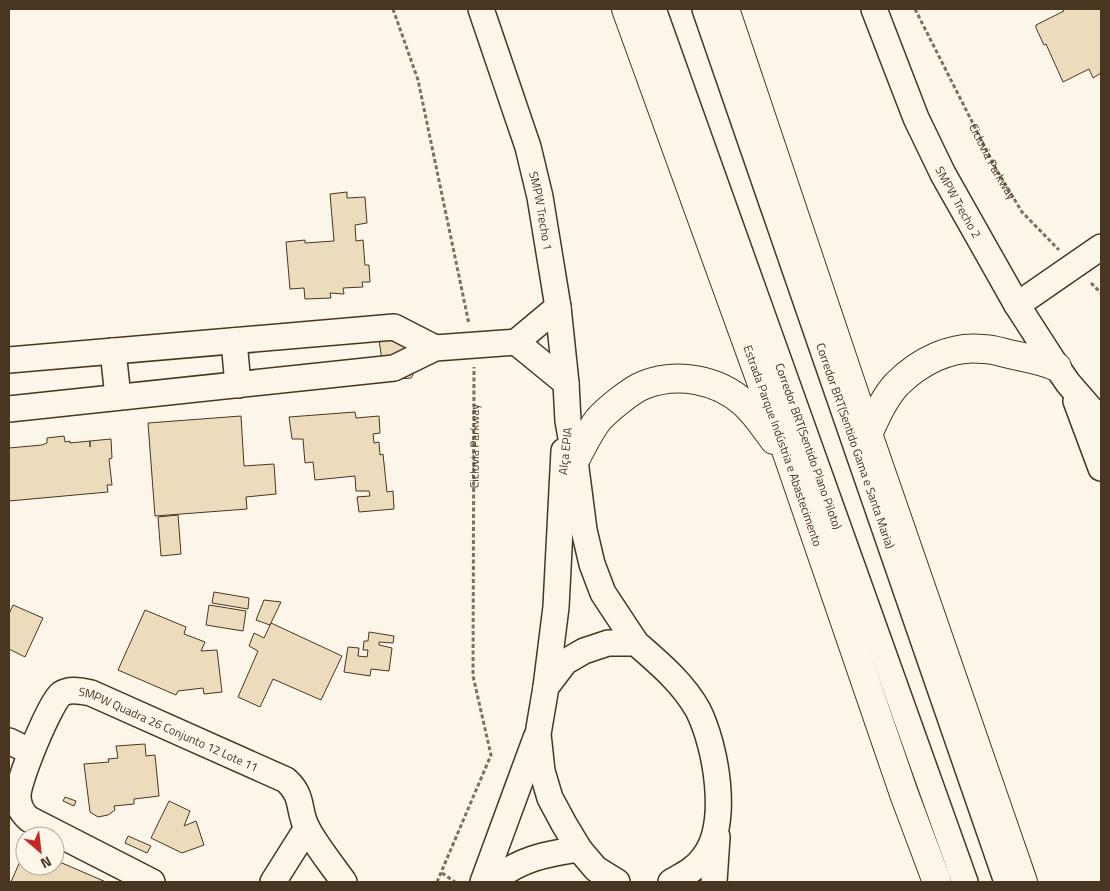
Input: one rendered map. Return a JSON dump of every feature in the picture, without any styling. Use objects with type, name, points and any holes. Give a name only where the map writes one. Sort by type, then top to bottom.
[{"type":"highway","name":"Estrada Parque Indústria e Abastecimento","points":[[626,9],[788,456],[904,794],[937,882]]},
{"type":"highway","points":[[725,9],[868,434],[1023,882]]},
{"type":"highway","points":[[868,434],[881,407],[896,385],[918,366],[944,353],[962,349],[983,348],[1046,362],[1063,375]]},
{"type":"highway","points":[[576,460],[598,420],[615,404],[643,385],[668,379],[696,379],[722,388],[745,404],[788,456]]},
{"type":"street","name":"SMPW Trecho 1","points":[[481,9],[530,155],[540,197],[558,307],[568,421]]},
{"type":"street","name":"Corredor BRT(Sentido Plano Piloto)","points":[[653,9],[964,882]]},
{"type":"street","name":"Corredor BRT(Sentido Gama e Santa Maria)","points":[[705,9],[1007,882]]},
{"type":"street","name":"SMPW Trecho 2","points":[[874,9],[916,118],[942,174],[1017,304],[1063,375]]},
{"type":"street","points":[[1017,304],[1101,247]]},
{"type":"street","points":[[9,409],[394,368],[435,348],[516,342],[558,307]]},
{"type":"street","points":[[9,360],[394,327],[435,348]]},
{"type":"street","points":[[365,330],[368,371]]},
{"type":"street","points":[[234,341],[238,384]]},
{"type":"street","points":[[516,342],[566,383]]},
{"type":"street","points":[[113,351],[118,397]]},
{"type":"street","points":[[1063,375],[1101,420]]},
{"type":"street","points":[[1063,375],[1101,468]]},
{"type":"street","name":"Alça EPIA","points":[[568,421],[576,460],[584,530],[592,564],[604,593],[636,643],[672,674],[698,710],[712,748],[718,784],[717,827]]},
{"type":"street","name":"Alça EPIA","points":[[538,734],[556,607],[562,462],[568,421]]},
{"type":"street","points":[[546,687],[565,662],[584,651],[608,643],[636,643]]},
{"type":"street","name":"SMPW Quadra 26 Conjunto 12 Lote 11","points":[[152,882],[29,820],[22,812],[18,794],[32,752],[54,704],[61,695],[69,691],[78,690],[91,693],[286,780],[294,786],[298,794],[307,828],[344,882]]},
{"type":"street","points":[[538,734],[542,771],[550,798],[579,849],[596,869],[617,882]]},
{"type":"street","points":[[483,882],[538,734]]},
{"type":"street","points":[[9,740],[32,752]]},
{"type":"street","points":[[671,882],[690,872],[705,857],[717,827]]},
{"type":"street","points":[[714,882],[717,827]]},
{"type":"street","points":[[274,882],[307,828]]},
{"type":"street","points":[[493,882],[507,870],[524,861],[579,849]]},
{"type":"path","name":"Ciclovia Parkway","points":[[393,9],[418,80],[474,345],[473,676],[491,755],[437,882]]},
{"type":"path","name":"Ciclovia Parkway","points":[[915,9],[996,169],[1022,212],[1101,293]]},
{"type":"path","points":[[442,873],[455,882]]},
{"type":"building","points":[[1062,9],[1101,9],[1101,73],[1093,78],[1089,69],[1063,82],[1046,44],[1044,45],[1036,28],[1036,25],[1064,11]]},
{"type":"building","points":[[347,192],[347,198],[365,197],[367,223],[355,225],[356,241],[363,240],[365,265],[369,265],[370,282],[362,282],[363,287],[343,288],[344,294],[330,293],[331,298],[305,299],[304,288],[290,289],[286,242],[305,240],[305,243],[334,241],[330,194]]},
{"type":"building","points":[[410,336],[413,375],[411,378],[385,381],[379,340]]},
{"type":"building","points":[[355,412],[356,418],[379,416],[380,433],[373,434],[374,443],[379,442],[380,455],[383,454],[387,492],[393,491],[394,509],[359,512],[357,497],[370,496],[369,491],[356,491],[355,476],[315,480],[313,462],[305,463],[303,439],[292,439],[289,417]]},
{"type":"building","points":[[241,416],[244,466],[274,464],[276,494],[246,497],[247,509],[155,516],[148,423]]},
{"type":"building","points":[[64,436],[65,442],[70,441],[70,443],[111,439],[112,458],[109,459],[112,485],[107,485],[108,492],[9,501],[9,448],[42,445],[47,443],[47,438]]},
{"type":"building","points":[[178,515],[181,554],[161,556],[158,517]]},
{"type":"building","points":[[214,592],[249,598],[248,609],[212,603]]},
{"type":"building","points":[[264,600],[281,602],[270,625],[256,620]]},
{"type":"building","points":[[13,605],[43,618],[25,657],[9,649],[9,614]]},
{"type":"building","points":[[209,605],[246,611],[243,631],[206,625]]},
{"type":"building","points":[[145,610],[186,627],[184,634],[205,642],[201,651],[217,650],[222,692],[204,694],[203,688],[178,691],[176,695],[118,670]]},
{"type":"building","points":[[271,623],[342,656],[321,700],[273,679],[260,707],[238,697],[258,651],[249,646],[254,633],[264,638]]},
{"type":"building","points":[[369,632],[394,636],[393,643],[379,642],[379,645],[392,648],[389,671],[371,669],[370,676],[344,672],[348,647],[359,648],[358,656],[367,657],[368,650],[363,650],[364,641],[368,641]]},
{"type":"building","points":[[145,744],[146,756],[155,755],[159,796],[134,799],[134,804],[114,806],[115,810],[108,815],[98,817],[90,812],[84,764],[109,762],[108,759],[118,758],[116,746]]},
{"type":"building","points":[[65,797],[76,801],[74,806],[63,801]]},
{"type":"building","points":[[169,801],[190,811],[184,826],[196,821],[204,845],[182,853],[151,838]]},
{"type":"building","points":[[128,836],[151,846],[147,853],[125,843]]},
{"type":"building","points":[[65,864],[106,882],[11,882],[15,873],[15,876],[65,876]]}]
